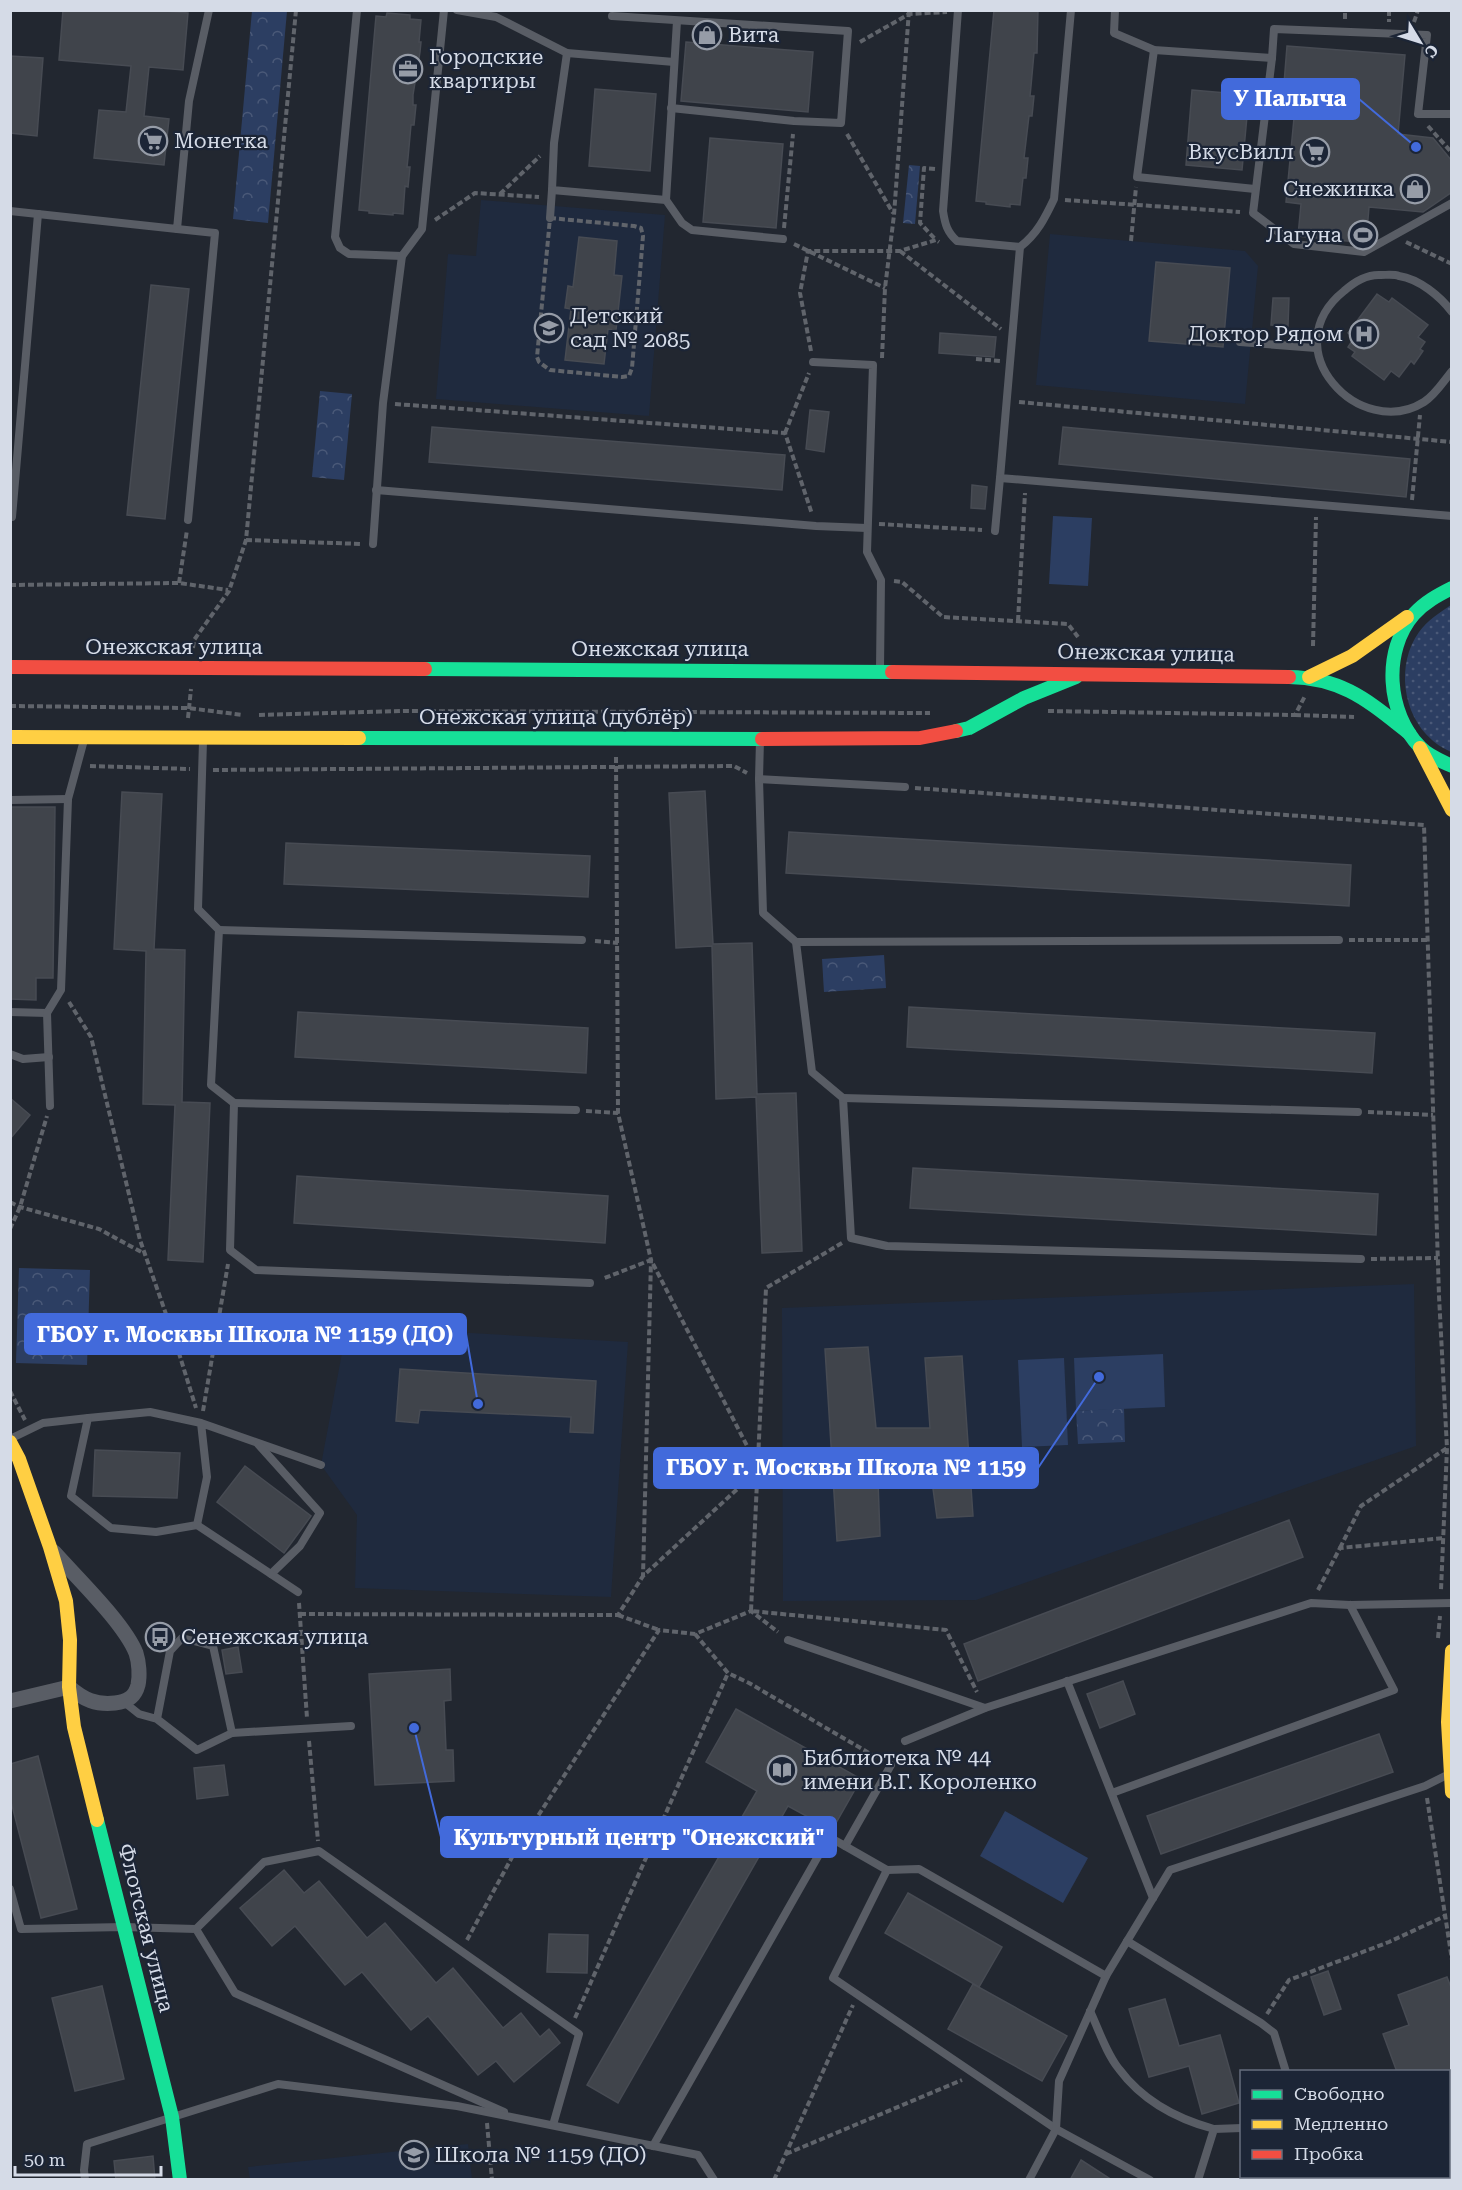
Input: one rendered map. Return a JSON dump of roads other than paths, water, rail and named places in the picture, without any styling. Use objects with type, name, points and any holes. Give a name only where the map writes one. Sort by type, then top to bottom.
[{"type":"main road","name":"Онежская улица","points":[[1309,677],[1352,656],[1448,587]]},
{"type":"main road","points":[[1416,611],[1400,635],[1391,671],[1394,701],[1409,732],[1420,746],[1452,810]]},
{"type":"main road","name":"Онежская улица","points":[[10,667],[1089,673],[1309,677],[1360,695],[1409,732]]},
{"type":"main road","name":"Онежская улица (дублёр)","points":[[10,737],[879,740],[920,738],[969,728],[1024,698],[1089,673]]},
{"type":"main road","points":[[1420,746],[1452,766]]},
{"type":"main road","name":"Флотская улица","points":[[10,1440],[15,1461],[50,1547],[62,1584],[68,1615],[69,1687],[74,1727],[172,2117],[180,2180]]},
{"type":"main road","points":[[1452,1651],[1449,1774],[1452,1792]]},
{"type":"street","name":"Флотская улица","points":[[50,1547],[114,1620],[136,1653],[139,1682],[131,1698],[124,1702]]},
{"type":"street","points":[[10,1701],[69,1687],[91,1702],[104,1704],[124,1702]]},
{"type":"lane","points":[[177,229],[189,101],[209,10]]},
{"type":"lane","points":[[357,10],[335,237],[340,248],[350,254],[402,256]]},
{"type":"lane","points":[[373,544],[382,403],[402,256],[422,229],[444,10]]},
{"type":"lane","points":[[457,10],[496,17],[567,53],[674,62]]},
{"type":"lane","points":[[958,11],[945,171],[943,210],[945,225],[957,241],[1020,247],[1043,223],[1054,199],[1071,10]]},
{"type":"lane","points":[[1115,10],[1114,33],[1154,50],[1272,57]]},
{"type":"lane","points":[[612,16],[848,31],[841,123],[794,121],[671,108]]},
{"type":"lane","points":[[677,21],[666,200],[682,223],[692,230],[783,238]]},
{"type":"lane","points":[[1452,114],[1418,114],[1427,34],[1274,29],[1253,213],[1294,244],[1364,252],[1452,202]]},
{"type":"lane","points":[[1154,50],[1137,177],[1255,189]]},
{"type":"lane","points":[[550,218],[554,143],[567,53]]},
{"type":"lane","points":[[551,194],[666,200]]},
{"type":"lane","points":[[10,211],[215,233],[188,520]]},
{"type":"lane","points":[[12,517],[38,214]]},
{"type":"lane","points":[[995,531],[1020,247]]},
{"type":"lane","points":[[1452,312],[1445,303],[1419,284],[1400,276],[1376,275],[1355,282],[1337,296],[1326,312],[1318,331],[1316,348],[1321,365],[1331,384],[1351,399],[1375,411],[1409,409],[1421,404],[1430,398],[1452,371]]},
{"type":"lane","points":[[1240,342],[1316,348]]},
{"type":"lane","points":[[813,362],[873,365],[871,526],[867,552],[881,580],[879,672]]},
{"type":"lane","points":[[1000,478],[1452,516]]},
{"type":"lane","points":[[376,490],[816,526],[871,526]]},
{"type":"lane","points":[[203,737],[198,909],[219,930],[582,940]]},
{"type":"lane","points":[[50,1106],[47,1013],[62,990],[68,799],[85,738]]},
{"type":"lane","points":[[760,738],[763,913],[796,942],[1339,940]]},
{"type":"lane","points":[[759,779],[905,787]]},
{"type":"lane","points":[[10,800],[68,799]]},
{"type":"lane","points":[[219,930],[212,1085],[234,1103],[576,1110]]},
{"type":"lane","points":[[796,942],[812,1072],[843,1098],[1358,1112]]},
{"type":"lane","points":[[10,1012],[47,1013]]},
{"type":"lane","points":[[10,1054],[23,1059],[49,1057]]},
{"type":"lane","points":[[843,1098],[851,1238],[887,1246],[1361,1259]]},
{"type":"lane","points":[[234,1103],[230,1250],[256,1270],[590,1283]]},
{"type":"lane","points":[[10,1440],[43,1423],[150,1412],[201,1423],[321,1465]]},
{"type":"lane","points":[[88,1418],[71,1496],[111,1528],[156,1532],[196,1525],[298,1592]]},
{"type":"lane","points":[[196,1525],[207,1477],[201,1423]]},
{"type":"lane","points":[[257,1443],[320,1513],[300,1546],[271,1574]]},
{"type":"lane","points":[[905,1741],[985,1708],[1311,1603],[1350,1605],[1452,1603]]},
{"type":"lane","points":[[1112,1793],[1394,1690],[1350,1605]]},
{"type":"lane","points":[[157,1719],[170,1651],[182,1638],[213,1646],[232,1733]]},
{"type":"lane","points":[[788,1640],[985,1708]]},
{"type":"lane","points":[[1067,1681],[1153,1898]]},
{"type":"lane","points":[[124,1702],[139,1714],[157,1719],[197,1750],[232,1733],[351,1726]]},
{"type":"lane","points":[[845,1846],[891,1766]]},
{"type":"lane","points":[[1029,2180],[1056,2129],[1059,2081],[1090,2011],[1106,1976],[1170,1870],[1425,1786],[1449,1774]]},
{"type":"lane","points":[[653,2146],[829,1837],[886,1870],[920,1869],[1106,1976]]},
{"type":"lane","points":[[10,1889],[21,1929],[124,1927],[196,1929],[264,1862],[319,1851],[579,2034],[553,2125]]},
{"type":"lane","points":[[886,1870],[833,1978],[1056,2129],[1150,2180]]},
{"type":"lane","points":[[196,1929],[236,1993],[518,2118]]},
{"type":"lane","points":[[1127,1941],[1274,2033],[1285,2070]]},
{"type":"lane","points":[[1090,2011],[1117,2068],[1136,2088],[1162,2108],[1195,2124],[1214,2129],[1240,2127]]},
{"type":"lane","points":[[85,2180],[87,2144],[278,2084],[457,2106],[698,2155],[714,2180]]},
{"type":"lane","points":[[1198,2180],[1214,2129]]},
{"type":"place","name":"Вита","points":[[707,35]]},
{"type":"place","name":"Городские квартиры","points":[[408,69]]},
{"type":"place","name":"Монетка","points":[[153,141]]},
{"type":"place","name":"У Палыча","points":[[1416,147]]},
{"type":"place","name":"ВкусВилл","points":[[1315,152]]},
{"type":"place","name":"Снежинка","points":[[1415,189]]},
{"type":"place","name":"Лагуна","points":[[1363,235]]},
{"type":"place","name":"Детский сад № 2085","points":[[549,328]]},
{"type":"place","name":"Доктор Рядом","points":[[1364,334]]},
{"type":"place","name":"ГБОУ г. Москвы Школа № 1159","points":[[1099,1377]]},
{"type":"place","name":"ГБОУ г. Москвы Школа № 1159 (ДО)","points":[[478,1404]]},
{"type":"place","name":"Сенежская улица","points":[[160,1637]]},
{"type":"place","name":"Культурный центр \"Онежский\"","points":[[414,1728]]},
{"type":"place","name":"Библиотека № 44 имени В.Г. Короленко","points":[[782,1770]]},
{"type":"place","name":"Школа № 1159 (ДО)","points":[[414,2155]]}]
